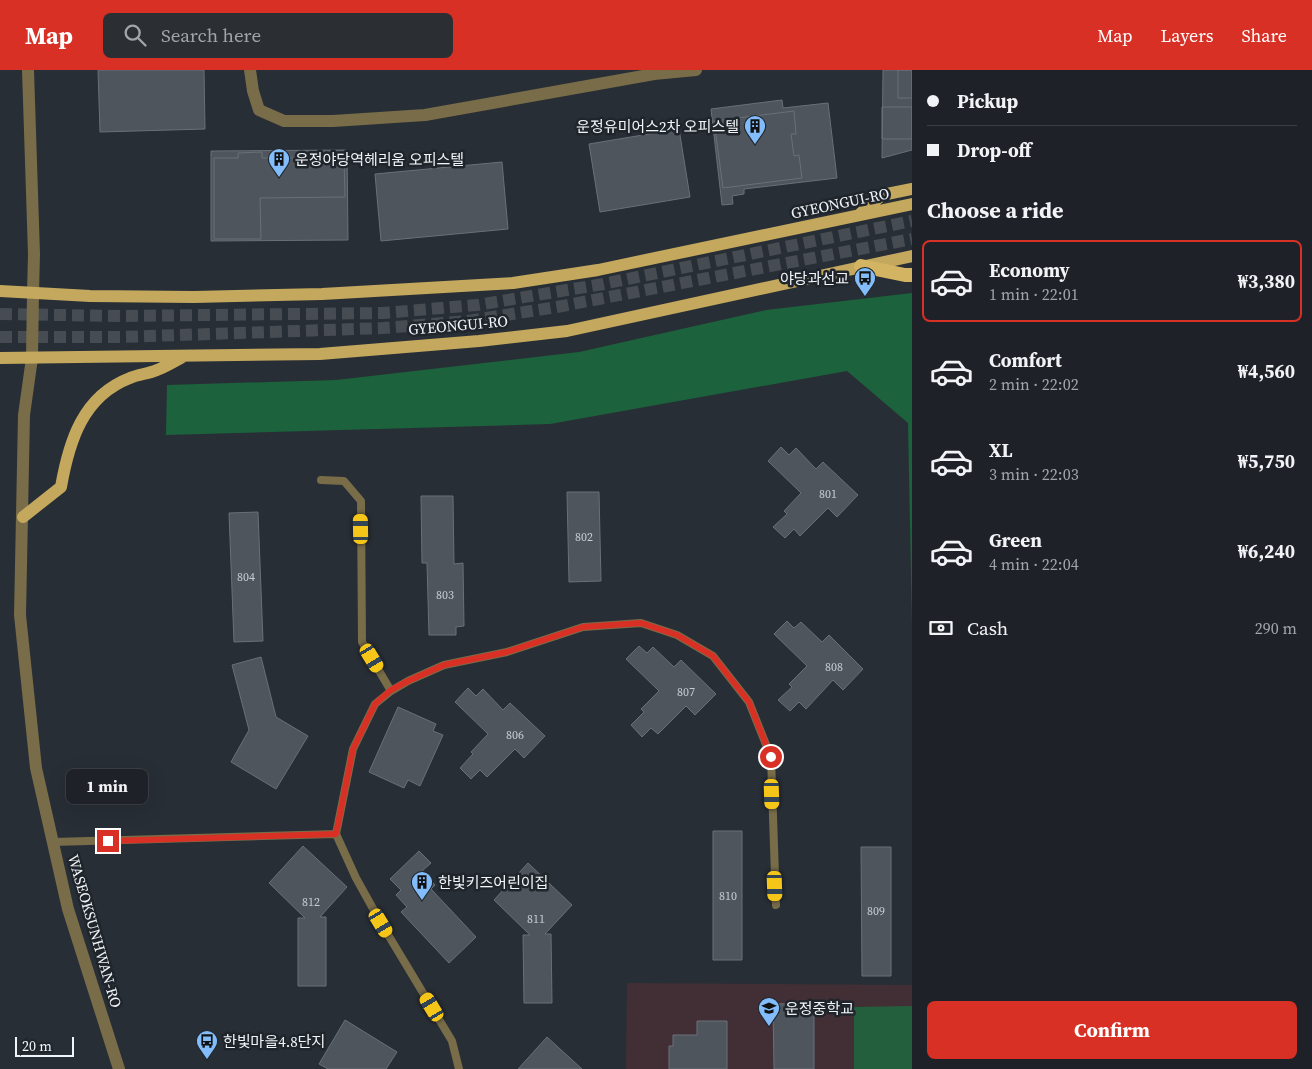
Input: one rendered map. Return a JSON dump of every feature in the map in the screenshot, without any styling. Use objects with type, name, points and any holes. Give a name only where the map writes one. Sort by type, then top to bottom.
[{"type":"highway","points":[[861,266],[912,275]]},
{"type":"main road","points":[[858,215],[882,195],[912,189]]},
{"type":"main road","name":"GYEONGUI-RO","points":[[0,291],[33,294],[194,297],[322,294],[513,282],[598,270],[912,204]]},
{"type":"main road","name":"GYEONGUI-RO","points":[[0,358],[320,354],[567,331],[912,256]]},
{"type":"main road","points":[[23,517],[62,487],[67,454],[85,414],[102,393],[130,378],[156,371],[184,356]]},
{"type":"street","name":"WASEOKSUNHWAN-RO","points":[[28,70],[34,254],[32,358],[24,415],[20,615],[36,768],[68,909],[118,1069]]},
{"type":"street","points":[[250,70],[253,91],[259,110],[284,121],[333,121],[425,115],[654,74],[696,70]]},
{"type":"lane","points":[[321,480],[344,481],[361,501],[362,642],[391,690]]},
{"type":"lane","points":[[459,1069],[452,1041],[381,923],[356,878],[336,834],[353,749],[375,704],[391,690],[408,681],[444,665],[507,652],[583,627],[641,623],[677,635],[713,656],[749,702],[771,757],[776,905]]},
{"type":"lane","points":[[53,842],[336,834]]},
{"type":"shaded area","name":"운정중학교","points":[[627,983],[912,985],[912,1069],[626,1069]]},
{"type":"green space","points":[[912,293],[912,626],[908,423],[847,371],[550,424],[166,435],[167,385],[336,380],[579,352],[766,310]]},
{"type":"green space","points":[[912,1006],[912,1069],[854,1069],[854,1007]]},
{"type":"building","points":[[98,70],[204,70],[205,129],[100,132]]},
{"type":"building","points":[[883,70],[912,70],[912,150],[882,158]]},
{"type":"building","points":[[898,70],[912,70],[912,98],[898,98]]},
{"type":"building","points":[[782,100],[783,108],[828,103],[837,178],[744,189],[744,194],[732,196],[733,204],[722,205],[711,109]]},
{"type":"building","points":[[882,107],[912,107],[912,139],[882,139]]},
{"type":"building","name":"운정유미어스2차 오피스텔","points":[[794,111],[796,134],[791,134],[794,156],[799,155],[802,178],[723,188],[714,121]]},
{"type":"building","points":[[679,129],[690,197],[600,212],[589,144]]},
{"type":"building","points":[[347,150],[348,240],[211,241],[211,151]]},
{"type":"building","name":"운정야당역헤리움 오피스텔","points":[[262,152],[262,158],[344,158],[345,197],[260,198],[261,239],[214,239],[214,158],[238,158],[238,153]]},
{"type":"building","points":[[502,162],[508,229],[381,241],[375,174]]},
{"type":"building","points":[[781,447],[789,455],[796,448],[816,469],[823,462],[858,495],[837,517],[828,508],[800,536],[794,529],[785,538],[773,527],[787,514],[784,511],[801,493],[768,461]]},
{"type":"building","points":[[567,492],[599,492],[601,581],[569,582]]},
{"type":"building","points":[[421,496],[453,496],[454,564],[463,563],[464,626],[456,627],[456,635],[429,635],[427,563],[422,563]]},
{"type":"building","points":[[258,512],[263,641],[234,642],[229,513]]},
{"type":"building","points":[[787,621],[794,628],[801,622],[822,642],[829,635],[863,669],[843,690],[833,680],[806,709],[799,702],[790,711],[778,700],[792,687],[789,684],[807,666],[774,634]]},
{"type":"building","points":[[639,646],[647,653],[653,647],[674,667],[681,660],[716,694],[695,715],[686,706],[658,734],[651,728],[642,737],[631,725],[644,712],[641,709],[659,691],[626,659]]},
{"type":"building","points":[[261,657],[276,717],[308,736],[276,789],[231,762],[249,730],[232,665]]},
{"type":"building","points":[[468,688],[476,696],[483,689],[503,710],[510,703],[545,736],[524,758],[515,749],[487,777],[480,770],[471,779],[460,768],[473,754],[471,752],[488,734],[455,702]]},
{"type":"building","points":[[398,707],[436,724],[433,731],[443,735],[420,786],[408,780],[404,788],[369,772]]},
{"type":"building","points":[[713,831],[742,831],[742,960],[713,960]]},
{"type":"building","points":[[303,846],[347,887],[320,917],[326,917],[326,986],[298,986],[298,918],[305,918],[269,883]]},
{"type":"building","points":[[861,847],[891,847],[891,976],[862,976]]},
{"type":"building","name":"한빛키즈어린이집","points":[[419,851],[431,863],[422,871],[435,885],[431,889],[476,937],[449,963],[401,912],[407,907],[396,895],[401,890],[390,879]]},
{"type":"building","points":[[528,863],[572,905],[545,934],[551,934],[552,1003],[524,1003],[523,935],[530,935],[494,900]]},
{"type":"building","points":[[814,1003],[814,1069],[774,1069],[773,1004]]},
{"type":"building","points":[[345,1020],[397,1052],[386,1069],[328,1069],[319,1064]]},
{"type":"building","points":[[697,1021],[727,1021],[727,1069],[669,1069],[669,1046],[673,1046],[673,1035],[697,1035]]},
{"type":"building","points":[[547,1037],[582,1069],[518,1069]]},
{"type":"tunnel","points":[[0,314],[120,316],[383,313],[477,305],[603,284],[912,221]]},
{"type":"tunnel","points":[[0,337],[121,337],[298,331],[383,328],[467,321],[557,307],[912,239]]},
{"type":"place","name":"운정유미어스2차 오피스텔","points":[[755,145]]},
{"type":"place","name":"운정야당역헤리움 오피스텔","points":[[279,178]]},
{"type":"place","name":"야당과선교","points":[[865,297]]},
{"type":"place","name":"한빛키즈어린이집","points":[[422,901]]},
{"type":"place","name":"운정중학교","points":[[769,1027]]},
{"type":"place","name":"한빛마을4.8단지","points":[[207,1060]]},
{"type":"route","points":[[108,841],[336,834],[353,749],[375,704],[391,690],[444,665],[507,652],[583,627],[641,623],[677,635],[713,656],[749,702],[771,757]]}]
